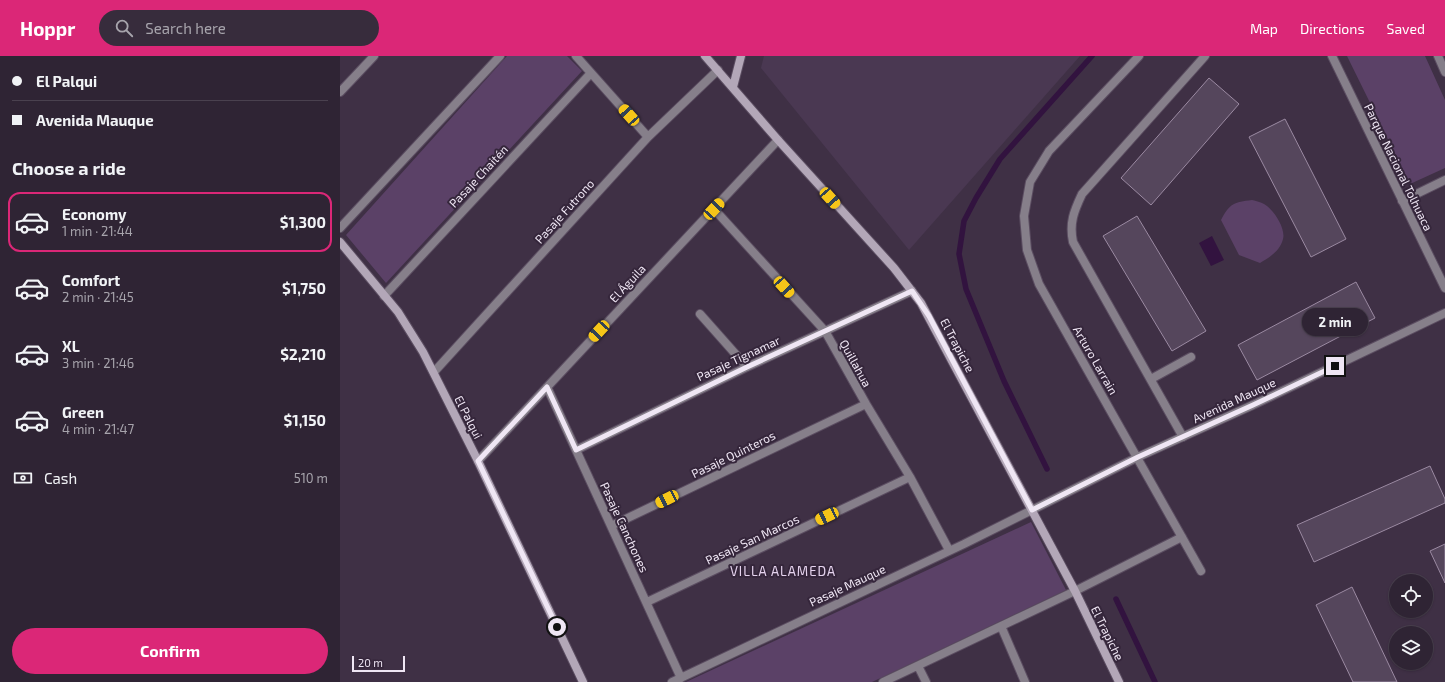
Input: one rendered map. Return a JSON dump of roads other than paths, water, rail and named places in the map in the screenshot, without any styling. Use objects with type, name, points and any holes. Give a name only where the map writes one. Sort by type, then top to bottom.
[{"type":"street","points":[[340,92],[374,56]]},
{"type":"street","points":[[340,228],[500,56]]},
{"type":"street","points":[[576,56],[648,137]]},
{"type":"street","name":"El Trapiche","points":[[706,56],[778,140],[912,291],[929,316],[1075,591],[1119,682]]},
{"type":"street","points":[[733,87],[740,56]]},
{"type":"street","name":"Arturo Larrain","points":[[1139,56],[1049,151],[1030,182],[1024,216],[1027,250],[1039,284],[1201,570]]},
{"type":"street","points":[[1183,437],[1073,242],[1070,227],[1073,211],[1082,194],[1205,56]]},
{"type":"street","name":"Parque Nacional Tolhuaca","points":[[1332,56],[1445,288]]},
{"type":"street","points":[[1438,56],[1445,72]]},
{"type":"street","name":"Pasaje Futrono","points":[[434,372],[648,137],[718,70]]},
{"type":"street","name":"Pasaje Chaitén","points":[[384,296],[591,72]]},
{"type":"street","name":"El Águila","points":[[478,461],[778,140]]},
{"type":"street","points":[[1402,201],[1445,180]]},
{"type":"street","name":"Quillahua","points":[[714,209],[825,331],[866,404],[910,477],[949,550]]},
{"type":"street","name":"El Palqui","points":[[340,242],[411,332],[434,372],[583,682]]},
{"type":"street","name":"Pasaje Tignamar","points":[[576,450],[747,367],[912,291]]},
{"type":"street","name":"Avenida Mauque","points":[[1032,510],[1138,457],[1253,405],[1445,312]]},
{"type":"street","points":[[700,314],[747,367]]},
{"type":"street","points":[[1151,379],[1191,357]]},
{"type":"street","name":"Pasaje Canchones","points":[[547,387],[681,678]]},
{"type":"street","name":"Pasaje Quinteros","points":[[610,526],[866,404]]},
{"type":"street","name":"Pasaje San Marcos","points":[[647,602],[910,477]]},
{"type":"street","name":"Pasaje Mauque","points":[[672,682],[1032,510]]},
{"type":"street","points":[[883,682],[1075,591],[1182,537]]},
{"type":"street","points":[[1001,626],[1025,682]]},
{"type":"street","points":[[918,666],[926,682]]},
{"type":"waterway","points":[[1047,469],[1004,381],[966,289],[959,254],[964,221],[1000,159],[1092,56]]},
{"type":"waterway","points":[[1116,599],[1155,682]]},
{"type":"district","name":"VILLA ALAMEDA","points":[[783,571]]}]
